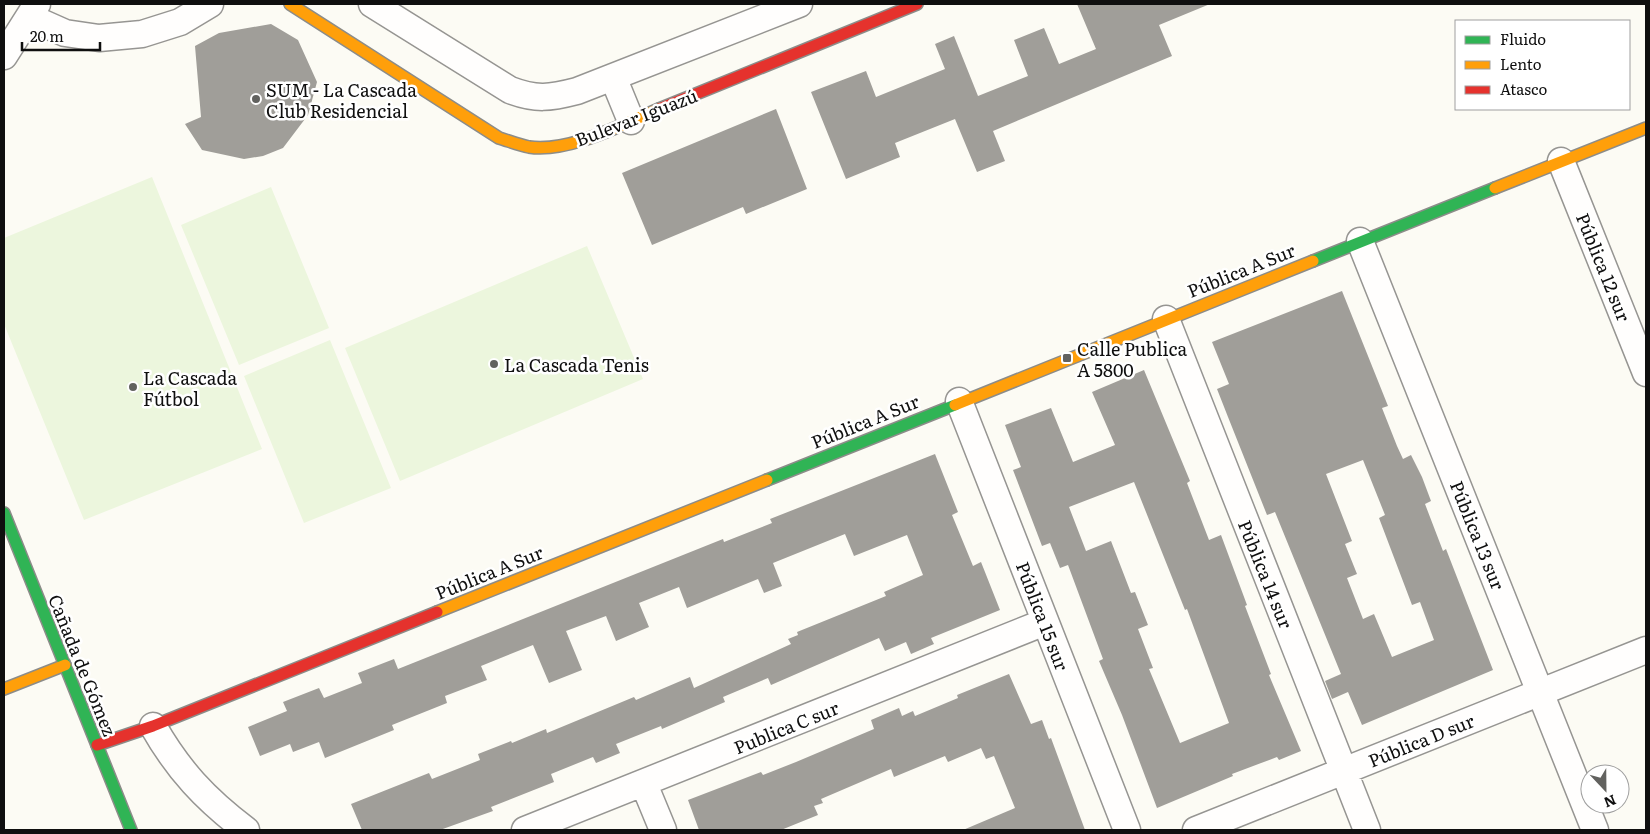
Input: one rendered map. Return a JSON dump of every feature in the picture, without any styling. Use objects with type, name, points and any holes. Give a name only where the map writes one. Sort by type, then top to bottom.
[{"type":"street","points":[[4,56],[33,10],[64,33],[99,38],[133,35],[180,22],[210,4]]},
{"type":"street","name":"Bulevar Iguazú","points":[[290,4],[464,117],[511,143],[530,147],[556,146],[588,138],[917,4]]},
{"type":"street","points":[[372,4],[510,90],[524,96],[549,98],[577,91],[799,4]]},
{"type":"street","points":[[613,77],[631,121]]},
{"type":"street","name":"Pública A Sur","points":[[97,745],[152,726],[959,401],[1646,128]]},
{"type":"street","name":"Pública 12 sur","points":[[1561,161],[1646,373]]},
{"type":"street","name":"Pública 13 sur","points":[[1360,241],[1595,830]]},
{"type":"street","name":"Pública 14 sur","points":[[1166,319],[1367,830]]},
{"type":"street","name":"Pública 15 sur","points":[[959,401],[1127,830]]},
{"type":"street","name":"Cañada de Gómez","points":[[4,513],[131,830]]},
{"type":"street","name":"Publica C sur","points":[[525,830],[1045,622]]},
{"type":"street","name":"Pública D sur","points":[[1196,830],[1646,650]]},
{"type":"street","points":[[4,689],[65,665]]},
{"type":"street","points":[[152,726],[170,757],[197,788],[246,830]]},
{"type":"street","points":[[644,784],[663,830]]},
{"type":"green space","name":"La Cascada Fútbol","points":[[152,177],[262,449],[84,520],[4,324],[4,238]]},
{"type":"green space","name":"La Cascada Fútbol","points":[[271,187],[329,328],[239,365],[181,225]]},
{"type":"green space","name":"La Cascada Tenis","points":[[587,246],[643,379],[400,481],[345,348]]},
{"type":"green space","name":"La Cascada Fútbol","points":[[330,340],[391,488],[304,523],[244,376]]},
{"type":"building","points":[[1077,4],[1210,4],[1159,25],[1172,56],[993,131],[1005,161],[977,172],[955,119],[895,143],[900,157],[846,179],[811,92],[866,71],[876,97],[945,69],[935,44],[954,36],[978,96],[1028,76],[1014,40],[1044,28],[1059,64],[1096,49]]},
{"type":"building","name":"SUM - La Cascada Club Residencial","points":[[271,24],[298,40],[317,82],[308,115],[283,148],[263,156],[244,159],[202,150],[185,124],[201,117],[195,46],[219,33]]},
{"type":"building","points":[[776,109],[807,189],[746,214],[743,207],[652,245],[622,173]]},
{"type":"building","points":[[1342,291],[1388,406],[1382,408],[1397,446],[1403,459],[1411,455],[1422,477],[1431,501],[1425,504],[1443,551],[1446,549],[1493,670],[1362,725],[1348,692],[1332,699],[1325,681],[1341,674],[1275,512],[1267,515],[1217,389],[1229,384],[1212,342]],"holes":[[[1363,460],[1385,515],[1379,518],[1412,605],[1420,602],[1434,640],[1392,657],[1374,614],[1363,619],[1347,578],[1357,574],[1345,544],[1352,541],[1326,474]]]},
{"type":"building","points":[[1144,370],[1190,481],[1187,483],[1209,540],[1221,535],[1271,674],[1269,675],[1301,751],[1279,760],[1277,757],[1232,774],[1233,776],[1157,808],[1122,715],[1099,661],[1103,659],[1068,565],[1060,568],[1050,543],[1042,546],[1013,470],[1021,467],[1005,425],[1051,408],[1073,462],[1115,445],[1092,392]],"holes":[[[1134,482],[1185,610],[1187,609],[1229,723],[1180,743],[1149,669],[1153,668],[1138,629],[1148,625],[1135,592],[1131,593],[1111,541],[1086,551],[1069,507]]]},
{"type":"building","points":[[935,454],[958,512],[952,515],[973,566],[981,562],[1000,610],[931,638],[934,644],[911,654],[906,642],[885,651],[879,638],[771,685],[768,678],[723,697],[725,702],[662,729],[661,726],[616,744],[620,753],[596,763],[593,757],[551,774],[554,782],[491,807],[493,811],[440,830],[362,830],[351,804],[429,773],[432,779],[480,760],[478,754],[546,729],[547,733],[634,697],[636,700],[690,677],[694,688],[791,644],[788,639],[798,635],[797,632],[886,596],[884,592],[923,575],[907,535],[854,556],[845,534],[773,563],[782,586],[764,593],[758,579],[687,608],[679,587],[639,603],[649,627],[616,641],[606,616],[566,631],[582,670],[549,683],[533,645],[481,666],[487,680],[445,696],[447,703],[392,725],[394,730],[325,758],[319,742],[293,752],[290,744],[260,756],[248,727],[287,711],[283,702],[319,688],[324,698],[362,683],[358,673],[394,659],[398,669],[723,539],[724,542],[772,523],[770,519]]},
{"type":"building","points":[[1009,674],[1031,724],[1042,720],[1049,739],[1051,738],[1085,830],[963,830],[1015,808],[994,756],[986,759],[981,748],[948,762],[945,756],[894,777],[891,769],[821,799],[823,803],[814,806],[818,815],[781,830],[699,830],[688,800],[761,772],[763,775],[874,729],[871,720],[899,708],[902,716],[913,711],[915,716],[958,698],[957,695]]},
{"type":"traffic: fast","points":[[1313,261],[1495,188]]},
{"type":"traffic: fast","points":[[767,480],[955,405]]},
{"type":"traffic: fast","points":[[4,513],[131,830]]},
{"type":"traffic: slow","points":[[290,4],[499,138],[529,147],[545,148],[578,142],[659,109]]},
{"type":"traffic: slow","points":[[1495,188],[1646,128]]},
{"type":"traffic: slow","points":[[955,405],[1313,261]]},
{"type":"traffic: slow","points":[[437,612],[767,480]]},
{"type":"traffic: slow","points":[[4,689],[65,665]]},
{"type":"traffic: jam","points":[[659,109],[917,4]]},
{"type":"traffic: jam","points":[[97,745],[153,726],[437,612]]},
{"type":"place","name":"SUM - La Cascada Club Residencial","points":[[256,99]]},
{"type":"place","name":"Calle Publica A 5800","points":[[1067,358]]},
{"type":"place","name":"La Cascada Tenis","points":[[494,364]]},
{"type":"place","name":"La Cascada Fútbol","points":[[133,387]]}]
